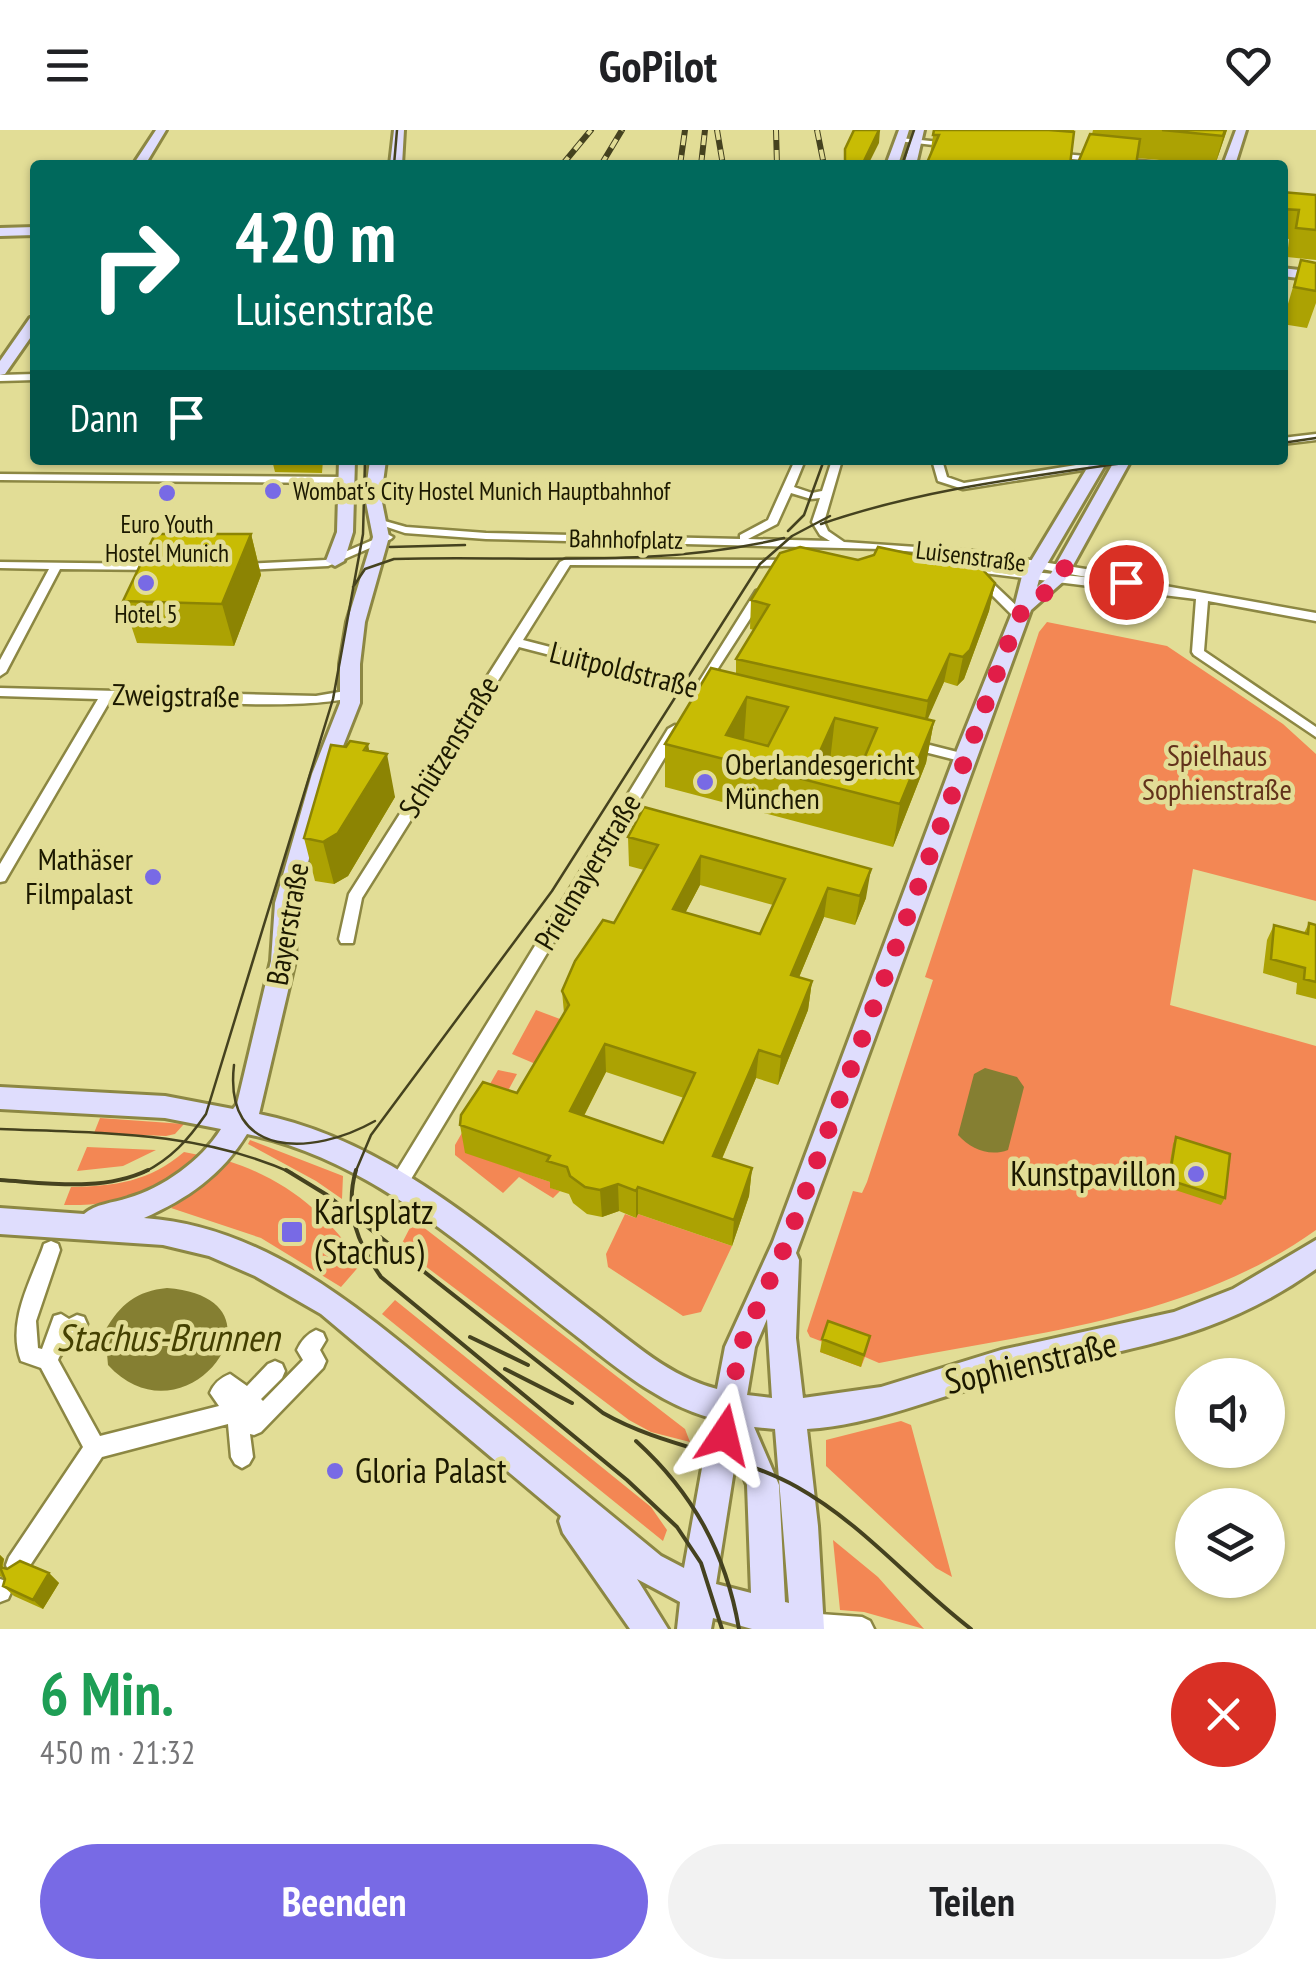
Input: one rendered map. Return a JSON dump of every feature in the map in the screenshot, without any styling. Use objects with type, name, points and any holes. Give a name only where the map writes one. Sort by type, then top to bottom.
[{"type":"main road","points":[[142,160],[162,130]]},
{"type":"main road","points":[[397,160],[400,130]]},
{"type":"main road","points":[[1231,160],[1241,130]]},
{"type":"main road","points":[[1242,160],[1252,130]]},
{"type":"main road","points":[[894,160],[902,135]]},
{"type":"main road","points":[[0,232],[30,232]]},
{"type":"main road","points":[[1288,264],[1316,267]]},
{"type":"main road","points":[[1288,273],[1316,276]]},
{"type":"main road","points":[[0,374],[30,329]]},
{"type":"main road","points":[[336,561],[345,532],[346,465]]},
{"type":"main road","name":"Bayerstraße","points":[[57,1236],[175,1191],[211,1161],[242,1122],[254,1093],[283,962],[286,903],[322,774],[348,712],[356,622],[381,532],[374,498],[377,465]]},
{"type":"main road","points":[[694,1629],[740,1347],[787,1242],[1034,570],[1097,465]]},
{"type":"main road","points":[[1021,612],[1060,574],[1121,465]]},
{"type":"main road","points":[[0,1098],[142,1106],[242,1122],[325,1144],[398,1183],[653,1377],[682,1395],[728,1410],[754,1458],[763,1485],[768,1623]]},
{"type":"main road","points":[[0,1221],[57,1236],[186,1236],[265,1267],[332,1304],[649,1568],[697,1594],[768,1623],[806,1626],[802,1526],[780,1338],[787,1242]]},
{"type":"main road","name":"Sophienstraße","points":[[728,1410],[788,1411],[867,1405],[1016,1361],[1158,1334],[1248,1299],[1316,1253]]},
{"type":"main road","points":[[552,1490],[650,1629]]},
{"type":"street","points":[[902,135],[960,146]]},
{"type":"street","points":[[1049,154],[1110,160]]},
{"type":"street","points":[[0,374],[30,376]]},
{"type":"street","points":[[1288,440],[1316,436]]},
{"type":"street","points":[[798,465],[776,516],[778,541],[788,550],[814,559]]},
{"type":"street","points":[[835,465],[819,527],[830,538],[848,544]]},
{"type":"street","points":[[938,465],[942,478],[964,486],[1082,465]]},
{"type":"street","points":[[0,477],[345,480]]},
{"type":"street","points":[[787,488],[811,496],[827,493]]},
{"type":"street","points":[[732,540],[757,533],[776,516]]},
{"type":"street","name":"Bahnhofplatz","points":[[229,567],[287,567],[336,561],[381,532],[405,530],[499,536],[848,544]]},
{"type":"street","name":"Luisenstraße","points":[[848,544],[896,547],[1316,616]]},
{"type":"street","name":"Luisenstraße","points":[[867,562],[871,556],[868,545]]},
{"type":"street","name":"Luisenstraße","points":[[896,547],[896,564]]},
{"type":"street","name":"Bahnhofplatz","points":[[566,562],[798,562]]},
{"type":"street","name":"Schützenstraße","points":[[347,938],[354,898],[566,562]]},
{"type":"street","points":[[695,697],[778,563]]},
{"type":"street","points":[[0,565],[171,567]]},
{"type":"street","points":[[0,672],[56,566]]},
{"type":"street","name":"Luisenstraße","points":[[1021,612],[977,575],[953,567],[1034,570]]},
{"type":"street","points":[[1202,596],[1196,647],[1200,654],[1316,733]]},
{"type":"street","name":"Luitpoldstraße","points":[[516,642],[695,697],[731,698]]},
{"type":"street","name":"Zweigstraße","points":[[0,692],[316,700],[350,694]]},
{"type":"street","points":[[0,877],[107,694]]},
{"type":"street","name":"Prielmayerstraße","points":[[398,1183],[681,720]]},
{"type":"street","points":[[896,740],[964,758]]},
{"type":"street","points":[[50,1356],[28,1354],[26,1321],[57,1236]]},
{"type":"street","points":[[50,1356],[61,1323],[50,1356],[96,1448]]},
{"type":"street","points":[[240,1397],[254,1425],[316,1360],[307,1350],[316,1340]]},
{"type":"street","points":[[17,1565],[96,1448],[240,1397],[275,1371]]},
{"type":"street","points":[[240,1397],[242,1457]]},
{"type":"street","points":[[806,1626],[862,1629]]},
{"type":"green space","name":"Spielhaus Sophienstraße","points":[[1047,622],[1167,646],[1283,724],[1316,754],[1316,901],[1193,869],[1170,1005],[1316,1046],[1316,1230],[1267,1261],[1161,1304],[1049,1332],[879,1363],[865,1357],[861,1367],[820,1352],[823,1342],[810,1337],[807,1331],[853,1191],[862,1193],[867,1182],[933,980],[925,977],[1039,632]]},
{"type":"green space","points":[[536,1010],[576,1025],[521,1121],[488,1110],[466,1143],[465,1152],[553,1183],[551,1188],[560,1191],[553,1198],[519,1177],[503,1193],[455,1155],[455,1145],[498,1070],[517,1074],[502,1102],[521,1108],[545,1068],[512,1054]]},
{"type":"green space","points":[[100,1118],[184,1124],[175,1134],[166,1136],[94,1133]]},
{"type":"green space","points":[[250,1140],[343,1176],[342,1199],[248,1144]]},
{"type":"green space","points":[[87,1147],[156,1150],[123,1166],[77,1171]]},
{"type":"green space","points":[[184,1152],[204,1156],[155,1188],[122,1200],[64,1205],[71,1187],[144,1176]]},
{"type":"green space","points":[[228,1161],[287,1189],[334,1229],[361,1264],[341,1287],[261,1238],[171,1208]]},
{"type":"green space","points":[[625,1214],[636,1218],[638,1214],[732,1246],[701,1312],[683,1316],[608,1267],[606,1254]]},
{"type":"green space","points":[[414,1220],[685,1429],[690,1442],[651,1432],[629,1420],[400,1247]]},
{"type":"green space","points":[[395,1300],[651,1507],[667,1530],[663,1541],[382,1314]]},
{"type":"green space","points":[[901,1421],[911,1425],[952,1577],[936,1568],[826,1466],[826,1440]]},
{"type":"green space","points":[[833,1540],[878,1577],[924,1629],[864,1612],[840,1610]]},
{"type":"water","points":[[985,1068],[1017,1077],[1024,1087],[1008,1150],[1001,1152],[981,1150],[958,1135],[974,1074]]},
{"type":"water","name":"Stachus-Brunnen","points":[[167,1288],[206,1298],[224,1316],[227,1339],[216,1362],[196,1381],[169,1390],[138,1387],[108,1365],[105,1331],[130,1300]]},
{"type":"building","points":[[854,130],[879,130],[864,160],[845,160],[845,149]]},
{"type":"building","points":[[934,130],[1074,132],[1071,160],[928,160],[939,135],[933,135]]},
{"type":"building","points":[[1162,130],[1225,130],[1223,136]]},
{"type":"building","points":[[1090,134],[1140,139],[1137,160],[1079,160]]},
{"type":"building","points":[[1288,193],[1316,195],[1316,230],[1296,228],[1299,210],[1288,209]]},
{"type":"building","points":[[1301,260],[1316,263],[1316,291],[1294,287]]},
{"type":"building","points":[[155,534],[251,534],[222,604],[123,601]]},
{"type":"building","points":[[800,547],[858,560],[874,555],[878,547],[982,569],[995,583],[970,650],[963,657],[950,654],[928,701],[736,659],[769,605],[751,600],[780,553]]},
{"type":"building","points":[[711,668],[934,721],[900,804],[665,744]],"holes":[[[747,697],[788,707],[768,746],[726,735]],[[835,718],[877,728],[860,768],[817,758]]]},
{"type":"building","points":[[350,741],[368,744],[364,750],[387,754],[338,833],[323,842],[304,838],[331,745],[346,747]]},
{"type":"building","points":[[644,807],[871,869],[860,896],[828,888],[791,975],[812,981],[781,1057],[759,1050],[713,1156],[752,1168],[734,1220],[638,1187],[636,1191],[618,1184],[600,1190],[585,1187],[570,1176],[567,1167],[547,1161],[550,1156],[460,1125],[461,1115],[483,1082],[517,1093],[569,1005],[562,991],[575,961],[603,920],[614,923],[658,845],[628,837]],"holes":[[[701,856],[785,879],[760,934],[673,909]],[[605,1044],[695,1073],[663,1143],[570,1111]]]},
{"type":"building","points":[[1309,923],[1316,925],[1316,982],[1304,979],[1305,968],[1271,959],[1274,925],[1308,934]]},
{"type":"building","name":"Kunstpavillon","points":[[1176,1137],[1230,1154],[1225,1198],[1169,1180]]},
{"type":"building","points":[[828,1321],[870,1336],[864,1355],[822,1339]]},
{"type":"building","points":[[20,1561],[49,1573],[33,1600],[3,1586],[5,1579],[0,1567],[7,1569]]},
{"type":"tram line","points":[[394,160],[397,130]]},
{"type":"tram line","points":[[904,160],[914,130]]},
{"type":"tram line","points":[[1288,442],[1316,438]]},
{"type":"tram line","points":[[354,586],[363,534],[365,465]]},
{"type":"tram line","points":[[788,531],[804,515],[822,465]]},
{"type":"tram line","points":[[821,524],[940,492],[1110,465]]},
{"type":"tram line","points":[[356,1171],[371,1135],[552,891],[760,564],[792,536],[830,516]]},
{"type":"tram line","points":[[354,586],[365,569],[394,559],[638,557],[736,548],[784,538]]},
{"type":"tram line","points":[[390,547],[465,545]]},
{"type":"tram line","points":[[184,1142],[206,1114],[333,699],[354,586]]},
{"type":"tram line","points":[[234,1065],[234,1096],[243,1119],[257,1134],[277,1142],[325,1140],[375,1121]]},
{"type":"tram line","points":[[0,1129],[184,1142]]},
{"type":"tram line","points":[[148,1170],[184,1142]]},
{"type":"tram line","points":[[184,1142],[257,1159],[289,1172]]},
{"type":"tram line","points":[[0,1180],[94,1184],[148,1170]]},
{"type":"tram line","points":[[143,1173],[148,1170]]},
{"type":"tram line","points":[[353,1216],[356,1171]]},
{"type":"tram line","points":[[289,1172],[353,1216]]},
{"type":"tram line","points":[[353,1216],[603,1413],[650,1435],[750,1466],[797,1487],[844,1518],[971,1629]]},
{"type":"tram line","points":[[353,1216],[366,1252],[381,1277],[627,1480],[677,1527],[701,1563],[722,1629]]},
{"type":"tram line","points":[[470,1337],[528,1365]]},
{"type":"tram line","points":[[505,1369],[572,1403]]},
{"type":"tram line","points":[[636,1441],[674,1482],[704,1526],[725,1575],[739,1629]]},
{"type":"railway","points":[[566,160],[591,130]]},
{"type":"railway","points":[[604,160],[622,130]]},
{"type":"railway","points":[[681,160],[685,130]]},
{"type":"railway","points":[[702,160],[705,130]]},
{"type":"railway","points":[[717,130],[722,160]]},
{"type":"railway","points":[[776,130],[777,160]]},
{"type":"railway","points":[[817,130],[823,160]]},
{"type":"place","name":"Wombat's City Hostel Munich Hauptbahnhof","points":[[273,491]]},
{"type":"place","name":"Euro Youth Hostel Munich","points":[[167,493]]},
{"type":"place","name":"Hotel 5","points":[[146,583]]},
{"type":"place","name":"Oberlandesgericht München","points":[[705,782]]},
{"type":"place","name":"Mathäser Filmpalast","points":[[153,877]]},
{"type":"place","name":"Kunstpavillon","points":[[1196,1174]]},
{"type":"place","name":"Karlsplatz (Stachus)","points":[[292,1232]]},
{"type":"place","name":"Gloria Palast","points":[[335,1471]]},
{"type":"route","points":[[724,1435],[740,1347],[787,1242],[1023,608],[1046,592],[1064,568],[1126,582]]}]
